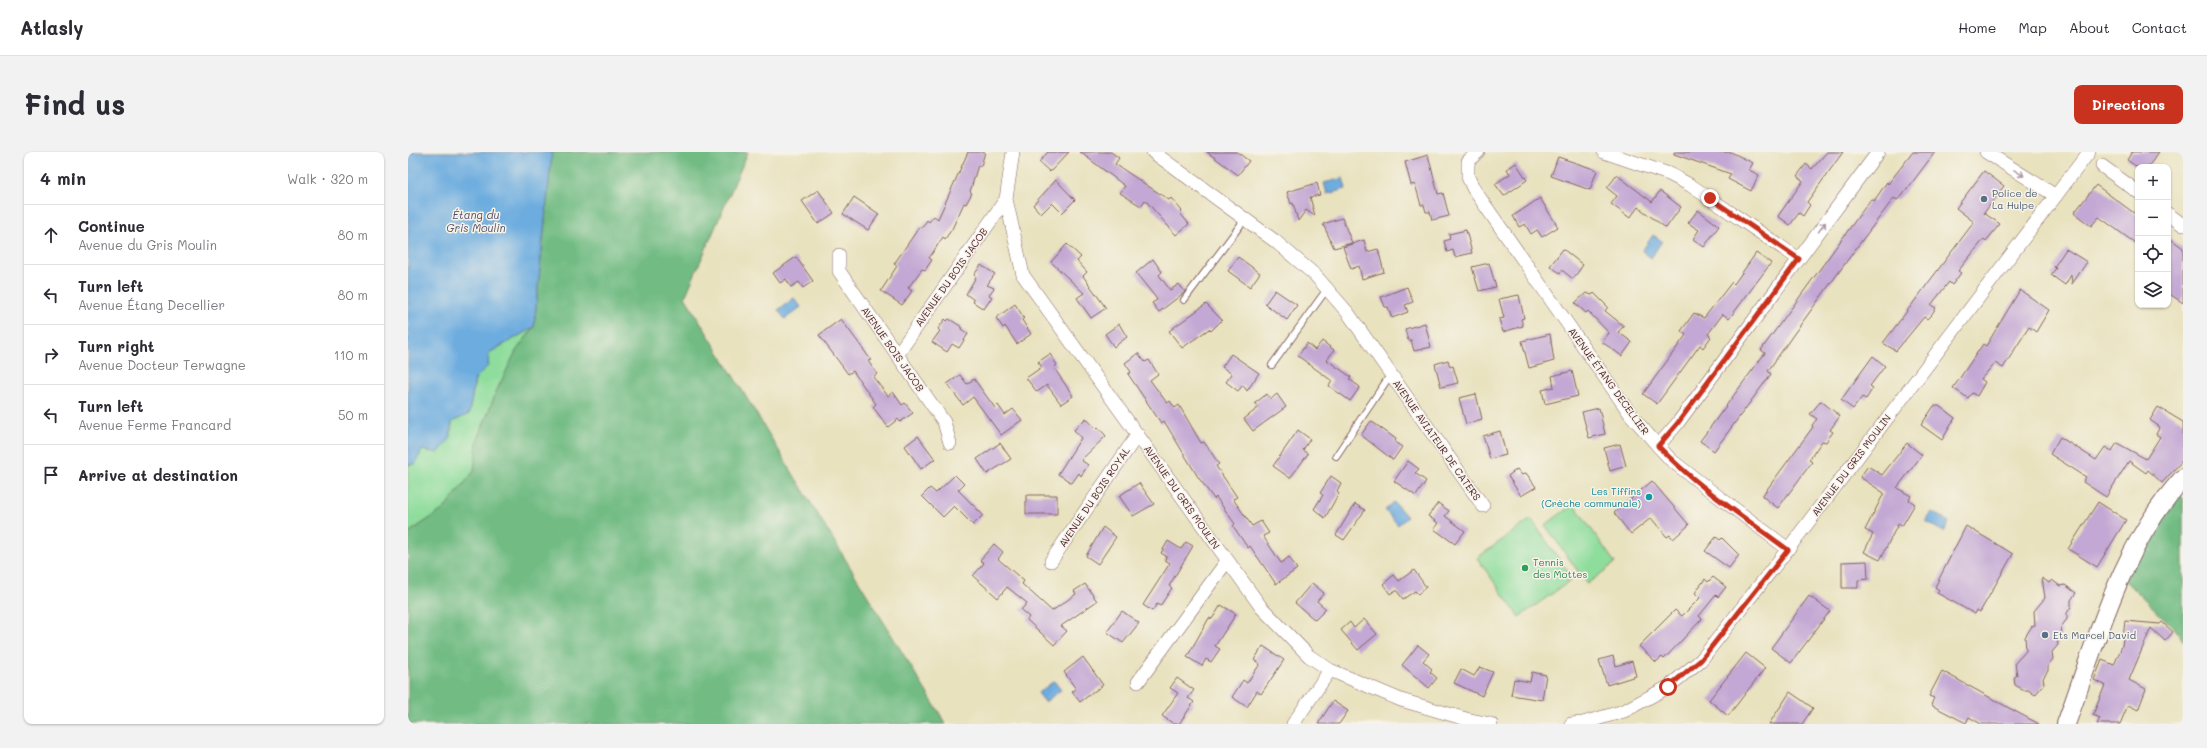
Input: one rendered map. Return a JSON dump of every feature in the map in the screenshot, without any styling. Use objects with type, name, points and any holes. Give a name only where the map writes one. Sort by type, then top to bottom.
[{"type":"main road","points":[[2066,724],[2120,578],[2142,536],[2172,490],[2183,478]]},
{"type":"street","name":"AVENUE DU GRIS MOULIN","points":[[1013,152],[1006,199],[1023,275],[1261,606],[1309,656],[1330,670],[1401,700],[1464,722],[1491,724]]},
{"type":"street","name":"AVENUE AVIATEUR DE CATERS","points":[[1153,152],[1295,258],[1327,289],[1348,313],[1483,506]]},
{"type":"street","name":"AVENUE ÉTANG DECELLIER","points":[[1478,152],[1468,161],[1468,177],[1473,188],[1607,381],[1658,446],[1695,479],[1788,550]]},
{"type":"street","points":[[1604,152],[1669,174],[1690,184],[1799,259]]},
{"type":"street","points":[[1658,446],[1677,424],[1878,152]]},
{"type":"street","points":[[1986,152],[2056,196]]},
{"type":"street","name":"AVENUE DU GRIS MOULIN","points":[[1571,724],[1583,724],[1631,707],[1668,687],[1701,660],[1788,550],[2088,152]]},
{"type":"street","points":[[2102,166],[2135,190]]},
{"type":"street","name":"AVENUE DU BOIS JACOB","points":[[897,355],[1006,199]]},
{"type":"street","points":[[2171,216],[2183,225]]},
{"type":"street","name":"AVENUE BOIS JACOB","points":[[839,255],[839,271],[944,422],[950,443]]},
{"type":"street","name":"AVENUE DU BOIS ROYAL","points":[[1051,561],[1138,434]]},
{"type":"street","points":[[1138,682],[1228,561]]},
{"type":"street","points":[[1293,724],[1330,670]]},
{"type":"lane","points":[[1184,300],[1244,219]]},
{"type":"lane","points":[[1272,365],[1327,289]]},
{"type":"lane","name":"AVENUE AVIATEUR DE CATERS","points":[[1336,456],[1391,374]]},
{"type":"green space","points":[[552,152],[748,152],[685,297],[946,724],[408,724],[408,533],[444,509],[474,471],[477,442],[496,392],[516,351],[534,327]]},
{"type":"green space","points":[[534,327],[516,351],[496,392],[477,442],[474,471],[444,509],[408,533],[408,465],[415,464],[422,450],[431,450],[450,439],[452,422],[469,414],[475,379],[488,366],[489,353]]},
{"type":"green space","points":[[2177,492],[2183,498],[2183,641],[2177,631],[2124,579]]},
{"type":"green space","name":"Tennis des Mottes","points":[[1574,504],[1615,563],[1587,584],[1545,525]]},
{"type":"green space","name":"Tennis des Mottes","points":[[1531,519],[1573,579],[1519,617],[1477,558]]},
{"type":"water","name":"Étang du Gris Moulin","points":[[408,152],[552,152],[534,327],[489,353],[488,366],[475,379],[469,414],[452,422],[450,439],[438,453],[422,450],[415,464],[408,465]]},
{"type":"water","points":[[1343,178],[1346,189],[1327,194],[1324,183]]},
{"type":"water","points":[[1653,235],[1662,241],[1651,258],[1642,251]]},
{"type":"water","points":[[794,298],[801,307],[785,319],[778,310]]},
{"type":"water","points":[[1394,502],[1407,517],[1398,525],[1385,510]]},
{"type":"water","points":[[1932,512],[1949,522],[1944,532],[1926,522]]},
{"type":"water","points":[[1054,681],[1061,690],[1045,702],[1038,693]]},
{"type":"building","points":[[968,152],[985,152],[981,166],[978,165],[970,192],[972,193],[966,204],[964,203],[952,229],[945,239],[943,237],[929,258],[932,260],[925,270],[922,269],[908,288],[912,291],[902,305],[881,291],[897,266],[894,264],[920,226],[922,228],[927,220],[929,222],[934,216],[938,219]]},
{"type":"building","points":[[1048,152],[1069,152],[1050,172],[1039,162]]},
{"type":"building","points":[[1080,152],[1111,152],[1119,158],[1115,164],[1169,200],[1171,198],[1182,211],[1180,213],[1189,224],[1176,235],[1145,200],[1141,206],[1120,193],[1125,186]]},
{"type":"building","points":[[1207,152],[1237,152],[1249,161],[1238,175]]},
{"type":"building","points":[[1674,152],[1731,152],[1753,163],[1749,170],[1759,175],[1751,191],[1728,179],[1731,174],[1674,154]]},
{"type":"building","points":[[1827,152],[1843,152],[1807,202],[1810,205],[1803,216],[1799,213],[1790,225],[1778,216],[1803,181],[1797,176],[1806,164],[1812,169]]},
{"type":"building","points":[[1913,152],[1935,152],[1902,196],[1897,200],[1894,198],[1860,243],[1768,371],[1771,374],[1714,451],[1700,441],[1765,353],[1761,350],[1871,199],[1874,201],[1887,182],[1888,184]]},
{"type":"building","points":[[2132,152],[2159,152],[2150,164],[2135,164],[2135,166],[2127,160]]},
{"type":"building","points":[[1428,155],[1438,194],[1443,193],[1449,216],[1432,220],[1430,212],[1426,212],[1424,205],[1421,205],[1415,184],[1411,185],[1405,162]]},
{"type":"building","points":[[1558,157],[1597,170],[1590,190],[1551,176]]},
{"type":"building","points":[[1516,163],[1527,180],[1504,196],[1495,184],[1510,174],[1507,169]]},
{"type":"building","points":[[1984,171],[2004,186],[1984,213],[2000,224],[1986,241],[1984,239],[1958,271],[1961,273],[1952,285],[1949,282],[1931,305],[1936,308],[1931,315],[1927,319],[1924,317],[1896,351],[1883,343],[1974,222],[1956,208]]},
{"type":"building","points":[[1617,175],[1652,202],[1660,191],[1681,207],[1666,228],[1638,207],[1630,218],[1611,204],[1617,196],[1607,188]]},
{"type":"building","points":[[1056,180],[1075,200],[1062,213],[1052,203],[1041,214],[1033,205]]},
{"type":"building","points":[[1317,183],[1320,195],[1310,197],[1315,216],[1306,210],[1298,221],[1293,203],[1291,204],[1287,192]]},
{"type":"building","points":[[2096,185],[2135,214],[2135,243],[2099,217],[2091,226],[2074,213]]},
{"type":"building","points":[[818,190],[834,213],[818,224],[802,201]]},
{"type":"building","points":[[854,197],[879,214],[868,230],[843,214]]},
{"type":"building","points":[[1540,198],[1558,227],[1542,237],[1537,230],[1531,234],[1525,224],[1519,227],[1513,216]]},
{"type":"building","points":[[1698,210],[1719,226],[1704,247],[1693,239],[1699,230],[1688,223]]},
{"type":"building","points":[[1342,218],[1352,243],[1334,248],[1323,224]]},
{"type":"building","points":[[1466,230],[1472,253],[1455,257],[1453,250],[1447,252],[1444,241],[1450,239],[1449,234]]},
{"type":"building","points":[[2171,239],[2183,248],[2183,303],[2171,295]]},
{"type":"building","points":[[1364,240],[1367,252],[1378,249],[1384,272],[1362,279],[1359,266],[1351,269],[1343,247]]},
{"type":"building","points":[[1067,244],[1081,257],[1077,261],[1087,272],[1083,276],[1106,308],[1091,318],[1077,298],[1084,293],[1051,262]]},
{"type":"building","points":[[1563,249],[1583,265],[1573,279],[1562,270],[1560,273],[1550,266]]},
{"type":"building","points":[[2066,249],[2087,262],[2072,284],[2071,275],[2065,285],[2051,275],[2056,268],[2054,267]]},
{"type":"building","points":[[1756,253],[1771,263],[1729,319],[1723,314],[1708,334],[1711,337],[1703,348],[1700,345],[1657,404],[1643,394],[1686,335],[1681,331],[1694,313],[1704,318],[1732,282],[1734,284]]},
{"type":"building","points":[[796,257],[813,281],[803,288],[799,282],[791,287],[786,279],[780,283],[773,273]]},
{"type":"building","points":[[1238,257],[1260,273],[1250,287],[1228,271]]},
{"type":"building","points":[[1153,259],[1162,272],[1159,275],[1170,290],[1179,284],[1185,292],[1159,312],[1152,303],[1157,300],[1156,298],[1136,273]]},
{"type":"building","points":[[1489,263],[1496,287],[1479,291],[1472,267]]},
{"type":"building","points":[[981,265],[995,274],[987,285],[994,288],[989,295],[992,297],[984,309],[973,302],[974,300],[966,294],[976,277],[974,275]]},
{"type":"building","points":[[1407,287],[1413,302],[1405,305],[1408,312],[1392,318],[1388,307],[1385,307],[1381,297]]},
{"type":"building","points":[[1275,290],[1297,305],[1287,320],[1265,304]]},
{"type":"building","points":[[2020,290],[2049,310],[2036,332],[2029,327],[2003,368],[1995,363],[1981,379],[1985,382],[1977,396],[1972,393],[1968,398],[1953,388],[1983,344],[1986,346]]},
{"type":"building","points":[[1586,293],[1592,295],[1594,293],[1608,307],[1605,311],[1624,326],[1618,332],[1632,342],[1622,356],[1602,342],[1609,333],[1588,311],[1586,313],[1575,303]]},
{"type":"building","points":[[1519,295],[1524,318],[1521,319],[1523,326],[1503,332],[1499,319],[1504,318],[1499,299]]},
{"type":"building","points":[[1015,304],[1024,318],[1022,320],[1031,334],[1017,344],[1005,326],[1003,328],[996,318]]},
{"type":"building","points":[[1206,304],[1222,320],[1211,331],[1209,329],[1182,348],[1169,331]]},
{"type":"building","points":[[841,319],[871,360],[868,361],[877,374],[873,377],[888,396],[893,392],[902,405],[905,403],[913,413],[900,422],[898,419],[888,427],[873,407],[876,404],[853,371],[848,374],[819,335]]},
{"type":"building","points":[[945,319],[947,321],[949,319],[962,327],[961,329],[968,334],[959,348],[952,344],[947,352],[932,342],[940,331],[938,329]]},
{"type":"building","points":[[1425,323],[1431,347],[1414,351],[1411,340],[1408,340],[1405,329]]},
{"type":"building","points":[[1119,324],[1127,337],[1114,347],[1105,334]]},
{"type":"building","points":[[1550,334],[1554,361],[1529,368],[1522,341]]},
{"type":"building","points":[[1322,341],[1334,350],[1327,360],[1351,377],[1349,379],[1360,387],[1350,401],[1329,386],[1332,381],[1298,356],[1307,343],[1315,350]]},
{"type":"building","points":[[1138,353],[1145,362],[1149,360],[1158,374],[1150,380],[1167,403],[1170,401],[1175,408],[1179,405],[1201,443],[1204,442],[1219,464],[1216,466],[1237,497],[1233,499],[1252,526],[1261,521],[1269,533],[1263,536],[1281,563],[1289,557],[1297,569],[1276,584],[1250,546],[1248,548],[1233,526],[1235,524],[1216,497],[1214,499],[1198,477],[1164,421],[1161,423],[1128,374],[1131,372],[1125,363]]},
{"type":"building","points":[[1050,354],[1057,365],[1054,368],[1073,396],[1061,404],[1047,385],[1037,392],[1026,378],[1042,367],[1038,362]]},
{"type":"building","points":[[1231,354],[1259,373],[1247,391],[1243,385],[1238,391],[1226,382],[1232,374],[1222,367]]},
{"type":"building","points":[[1873,356],[1885,366],[1870,386],[1873,388],[1866,399],[1862,397],[1853,409],[1841,400]]},
{"type":"building","points":[[1448,360],[1450,367],[1453,366],[1458,383],[1441,387],[1435,364]]},
{"type":"building","points":[[1572,371],[1578,396],[1545,404],[1542,390],[1554,387],[1552,376]]},
{"type":"building","points":[[960,375],[967,384],[974,379],[995,408],[998,405],[1005,415],[1013,409],[1022,420],[1001,435],[973,397],[963,405],[947,384]]},
{"type":"building","points":[[1267,394],[1271,399],[1277,394],[1286,407],[1253,431],[1244,419],[1258,408],[1255,403]]},
{"type":"building","points":[[1476,394],[1482,419],[1466,424],[1459,398]]},
{"type":"building","points":[[1821,401],[1840,416],[1830,430],[1833,432],[1826,442],[1822,441],[1809,460],[1812,462],[1778,508],[1762,496],[1813,427],[1812,425],[1817,419],[1810,414]]},
{"type":"building","points":[[1934,406],[1939,406],[1955,418],[1942,440],[1921,425]]},
{"type":"building","points":[[2158,407],[2183,422],[2183,460],[2162,483],[2148,470],[2146,473],[2129,461],[2106,497],[2083,482],[2086,477],[2050,454],[2060,437],[2096,460],[2105,447],[2112,451],[2117,443],[2146,459],[2160,437],[2156,434],[2160,427],[2150,420]]},
{"type":"building","points":[[1599,408],[1605,434],[1589,438],[1582,412]]},
{"type":"building","points":[[1086,418],[1096,429],[1098,427],[1106,436],[1081,460],[1088,465],[1081,476],[1079,473],[1072,483],[1058,474],[1081,438],[1074,430]]},
{"type":"building","points":[[1371,421],[1396,439],[1395,442],[1402,447],[1393,460],[1361,435]]},
{"type":"building","points":[[1298,430],[1310,439],[1303,450],[1308,454],[1290,478],[1273,466]]},
{"type":"building","points":[[1500,431],[1506,455],[1490,459],[1483,436]]},
{"type":"building","points":[[918,436],[935,459],[921,469],[905,446]]},
{"type":"building","points":[[1000,443],[1011,459],[987,474],[977,459]]},
{"type":"building","points":[[1907,443],[1922,455],[1897,488],[1911,496],[1909,500],[1915,504],[1902,526],[1898,524],[1880,560],[1864,552],[1873,534],[1865,530],[1884,493],[1860,477],[1868,466],[1882,475]]},
{"type":"building","points":[[1620,444],[1626,466],[1610,471],[1604,448]]},
{"type":"building","points":[[1408,461],[1419,469],[1415,473],[1426,481],[1416,496],[1394,481]]},
{"type":"building","points":[[1517,469],[1522,475],[1526,473],[1536,487],[1521,496],[1508,476]]},
{"type":"building","points":[[955,475],[964,484],[958,490],[983,515],[973,525],[954,506],[943,517],[922,496],[930,488],[936,493]]},
{"type":"building","points":[[1331,476],[1341,483],[1337,491],[1339,493],[1325,518],[1314,509],[1323,495],[1320,493]]},
{"type":"building","name":"Les Tiffins (Crèche communale)","points":[[1652,481],[1689,525],[1673,539],[1670,535],[1667,537],[1651,518],[1631,534],[1614,513]]},
{"type":"building","points":[[1139,483],[1154,504],[1133,516],[1119,496]]},
{"type":"building","points":[[1026,495],[1057,495],[1057,514],[1026,514]]},
{"type":"building","points":[[2098,502],[2126,520],[2097,567],[2068,549]]},
{"type":"building","points":[[1438,503],[1449,511],[1445,516],[1465,531],[1455,544],[1434,529],[1438,523],[1428,516]]},
{"type":"building","points":[[1355,504],[1365,510],[1344,540],[1336,535]]},
{"type":"building","points":[[1966,526],[2013,554],[1980,612],[1977,610],[1975,614],[1937,593],[1939,590],[1935,587]]},
{"type":"building","points":[[1103,527],[1116,537],[1098,564],[1086,556]]},
{"type":"building","points":[[1716,537],[1720,540],[1722,538],[1739,555],[1729,568],[1705,551]]},
{"type":"building","points":[[1168,541],[1181,549],[1186,542],[1193,546],[1169,586],[1172,588],[1160,606],[1157,604],[1152,611],[1143,605],[1170,563],[1165,560],[1166,556],[1161,553]]},
{"type":"building","points":[[994,544],[1003,552],[998,559],[1024,581],[1022,584],[1052,611],[1076,594],[1074,591],[1085,584],[1097,601],[1061,626],[1067,631],[1054,645],[1027,620],[1029,617],[1021,610],[1027,603],[1007,587],[998,598],[973,576],[984,563],[980,560]]},
{"type":"building","points":[[1867,561],[1868,579],[1858,580],[1858,588],[1842,588],[1842,562]]},
{"type":"building","points":[[1414,570],[1426,587],[1418,594],[1415,591],[1403,599],[1396,590],[1390,594],[1383,584],[1394,575],[1399,581]]},
{"type":"building","points":[[1713,577],[1726,587],[1718,597],[1716,595],[1699,616],[1702,619],[1664,659],[1662,657],[1656,662],[1639,646],[1675,610],[1682,616],[1700,598],[1695,593],[1705,579],[1708,582]]},
{"type":"building","points":[[2042,578],[2049,583],[2052,580],[2060,586],[2065,585],[2076,593],[2071,600],[2071,607],[2067,613],[2067,619],[2061,627],[2062,633],[2057,639],[2058,645],[2052,652],[2053,659],[2048,665],[2048,671],[2043,678],[2044,684],[2035,695],[2028,690],[2022,690],[2015,685],[2014,678],[2017,675],[2015,663],[2026,651],[2025,637],[2032,626],[2035,625],[2034,611],[2045,598]]},
{"type":"building","points":[[1312,583],[1324,593],[1317,601],[1326,609],[1315,620],[1295,603]]},
{"type":"building","points":[[1809,596],[1830,611],[1791,663],[1771,648]]},
{"type":"building","points":[[1221,605],[1236,614],[1215,646],[1220,649],[1211,662],[1206,659],[1202,666],[1187,657],[1209,618],[1212,619]]},
{"type":"building","points":[[1122,611],[1139,623],[1123,643],[1107,632]]},
{"type":"building","points":[[1364,619],[1377,634],[1358,650],[1341,630],[1350,622],[1354,628]]},
{"type":"building","points":[[2125,621],[2160,624],[2162,622],[2173,632],[2165,641],[2151,628],[2129,680],[2146,689],[2138,710],[2128,705],[2120,724],[2097,724],[2100,718],[2093,715],[2105,685],[2094,680],[2102,660],[2114,665],[2122,646]]},
{"type":"building","points":[[1418,645],[1429,654],[1423,661],[1432,669],[1430,672],[1437,678],[1429,688],[1402,665]]},
{"type":"building","points":[[1263,646],[1284,660],[1261,694],[1257,691],[1247,707],[1232,697],[1243,680],[1247,683],[1260,664],[1254,660]]},
{"type":"building","points":[[1746,653],[1765,668],[1728,716],[1709,700]]},
{"type":"building","points":[[1613,656],[1616,666],[1632,661],[1636,676],[1607,685],[1599,660]]},
{"type":"building","points":[[1083,657],[1103,685],[1080,702],[1072,692],[1076,689],[1064,672]]},
{"type":"building","points":[[1480,667],[1493,672],[1482,696],[1454,683],[1461,669],[1474,676]]},
{"type":"building","points":[[1942,671],[2039,724],[1981,724],[1969,717],[1966,723],[1931,705],[1934,698],[1929,696]]},
{"type":"building","points":[[1532,672],[1546,675],[1542,700],[1511,695],[1514,679],[1530,682]]},
{"type":"building","points":[[1177,678],[1194,690],[1188,698],[1194,702],[1179,724],[1174,724],[1162,716],[1178,693],[1170,688]]},
{"type":"building","points":[[1790,692],[1813,708],[1802,724],[1769,724]]},
{"type":"building","points":[[1333,701],[1348,711],[1339,724],[1318,724]]},
{"type":"place","name":"Police de La Hulpe","points":[[1984,199]]},
{"type":"place","name":"Les Tiffins (Crèche communale)","points":[[1649,497]]},
{"type":"place","name":"Tennis des Mottes","points":[[1525,568]]},
{"type":"place","name":"Ets Marcel David","points":[[2045,635]]},
{"type":"route","points":[[1668,687],[1701,660],[1788,550],[1671,460],[1658,446],[1677,424],[1799,259],[1710,198]]}]
